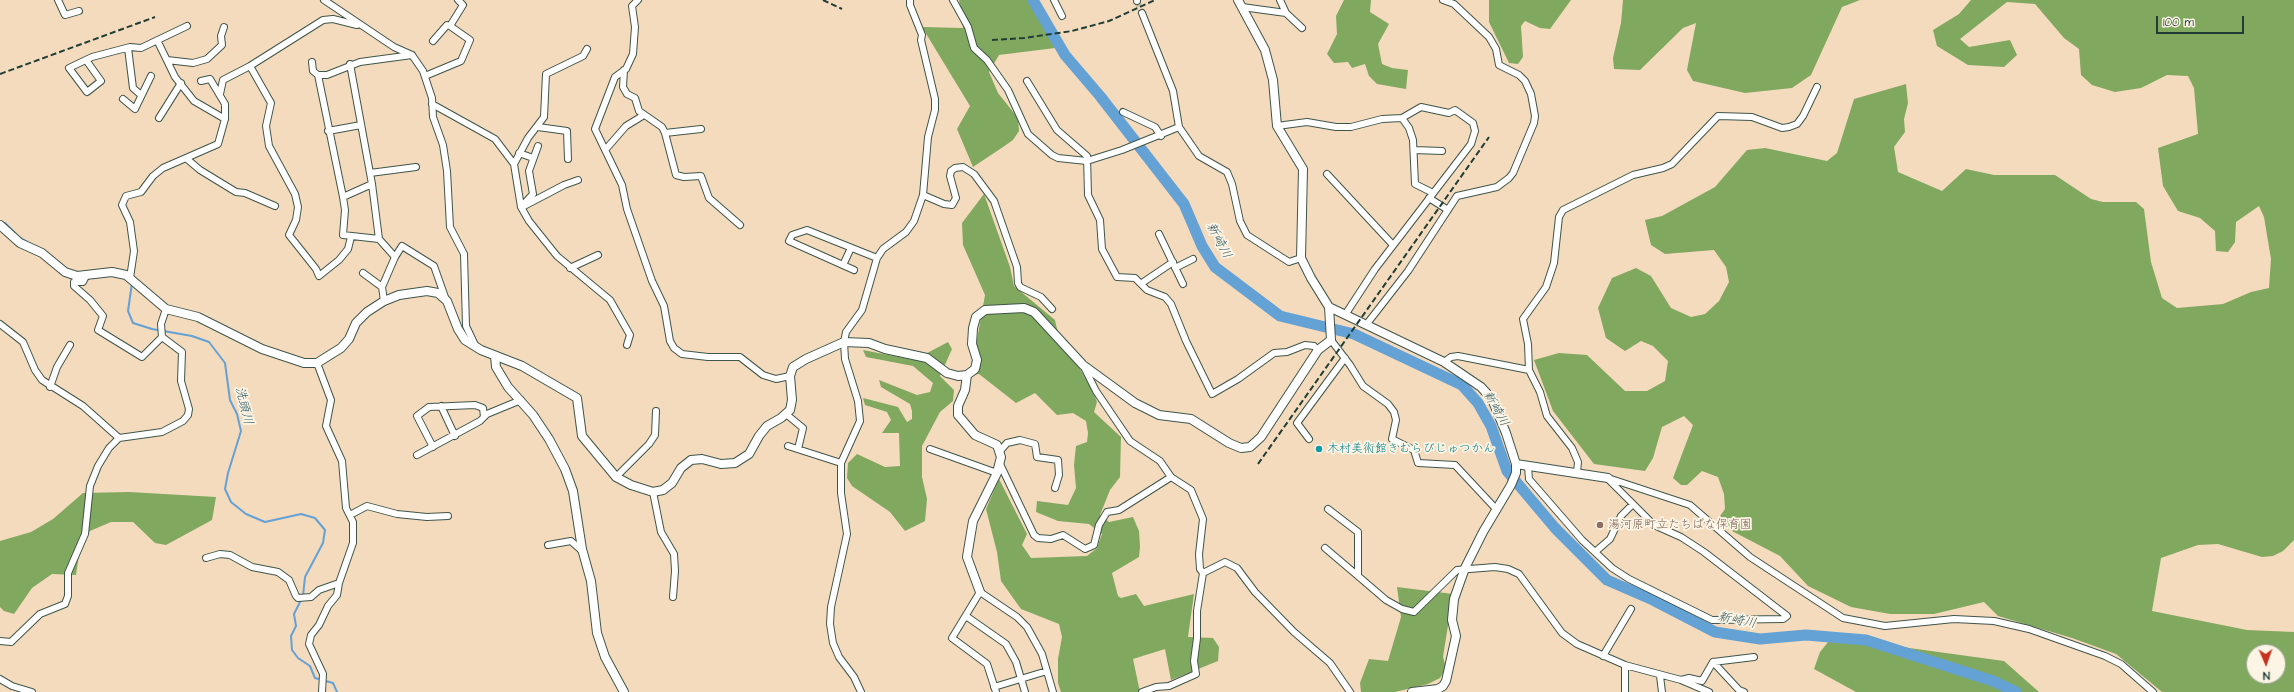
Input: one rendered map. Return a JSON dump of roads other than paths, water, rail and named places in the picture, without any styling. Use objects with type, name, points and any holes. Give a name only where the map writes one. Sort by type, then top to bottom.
[{"type":"street","points":[[58,0],[65,16],[79,11]]},
{"type":"street","points":[[324,0],[360,25],[412,56],[425,76],[432,104],[433,117],[443,145],[447,171],[450,227],[464,254],[466,326],[476,347]]},
{"type":"street","points":[[433,41],[447,26],[450,26],[463,5],[458,0]]},
{"type":"street","points":[[638,0],[632,6],[635,27],[633,54],[624,70],[615,78],[596,125],[597,135],[606,149],[622,185],[627,209],[652,281],[664,306],[667,332],[674,348],[682,354],[708,357],[740,357],[763,375],[776,379],[790,376]]},
{"type":"street","points":[[861,692],[854,677],[839,657],[830,634],[831,607],[847,534],[841,493],[841,463],[860,421],[858,401],[845,360],[844,342],[846,332],[862,310],[877,258],[883,249],[906,232],[914,222],[923,195],[928,137],[935,110],[935,98],[921,40],[922,35],[910,5],[910,0]]},
{"type":"street","points":[[952,0],[968,27],[974,48],[987,60],[1008,90],[1028,134],[1058,158],[1087,161],[1161,136],[1180,127]]},
{"type":"street","points":[[1280,0],[1286,13],[1302,28]]},
{"type":"street","points":[[1366,325],[1408,271],[1460,194],[1490,190],[1504,184],[1509,178],[1513,173],[1535,116],[1531,94],[1525,81],[1519,75],[1499,64],[1496,49],[1488,37],[1454,4],[1443,0]]},
{"type":"street","points":[[1056,1],[1062,16]]},
{"type":"street","points":[[1240,4],[1286,13]]},
{"type":"street","points":[[1240,4],[1264,50],[1273,80],[1278,126],[1303,169],[1302,258],[1329,307],[1331,338],[1363,386],[1388,404],[1394,412],[1396,420],[1392,439],[1414,450],[1418,463],[1455,464],[1497,510]]},
{"type":"street","points":[[1142,13],[1173,91],[1180,127],[1200,156],[1227,172],[1232,184],[1240,221],[1248,235],[1289,262],[1302,258]]},
{"type":"street","points":[[220,94],[223,80],[250,66],[323,20],[333,19],[360,25]]},
{"type":"street","points":[[86,60],[102,81],[87,92],[69,68],[86,60],[128,48],[141,48],[158,42],[171,33],[187,26]]},
{"type":"street","points":[[425,76],[461,61],[470,40],[450,26]]},
{"type":"street","points":[[167,60],[193,63],[207,59],[222,45],[221,36],[224,27]]},
{"type":"street","points":[[158,42],[174,77],[181,83],[194,101],[225,119]]},
{"type":"street","points":[[128,48],[133,88],[140,95]]},
{"type":"street","points":[[514,164],[528,138],[538,127],[546,112],[546,74],[583,56],[587,49]]},
{"type":"street","points":[[312,62],[313,71],[318,75],[328,76],[350,64],[412,56]]},
{"type":"street","points":[[350,64],[372,184],[379,240],[395,257]]},
{"type":"street","points":[[250,66],[271,103],[266,126],[269,146],[295,194],[298,206],[296,220],[289,235],[316,269],[318,276],[339,260],[348,249],[351,237]]},
{"type":"street","points":[[624,70],[623,87],[627,94],[635,98],[639,111],[662,127],[676,174],[684,177],[701,176],[708,198],[740,225]]},
{"type":"street","points":[[318,75],[328,131],[343,197],[345,210],[343,235],[379,240]]},
{"type":"street","points":[[123,99],[135,109],[140,95],[151,76]]},
{"type":"street","points":[[130,278],[134,251],[130,222],[122,205],[126,196],[141,192],[153,176],[163,168],[218,144],[225,119],[225,104],[210,80],[201,81]]},
{"type":"street","points":[[1027,81],[1057,130],[1087,156],[1088,195],[1100,220],[1102,249],[1117,277],[1130,276],[1142,283],[1147,290],[1165,297],[1171,304],[1186,341],[1212,394],[1238,379],[1274,353],[1287,352],[1305,345],[1314,346],[1318,350]]},
{"type":"street","points":[[159,118],[181,83]]},
{"type":"street","points":[[1577,472],[1578,462],[1572,448],[1547,416],[1540,392],[1529,370],[1528,344],[1523,319],[1546,287],[1554,263],[1559,217],[1564,210],[1633,175],[1663,168],[1672,164],[1718,116],[1752,117],[1782,128],[1796,124],[1803,116],[1817,87]]},
{"type":"street","points":[[432,104],[495,139],[514,164],[521,207],[557,256],[610,300],[630,335],[627,345]]},
{"type":"street","points":[[1278,126],[1307,122],[1336,127],[1351,127],[1382,119],[1402,118],[1421,107],[1449,113],[1455,110],[1473,123],[1475,131],[1471,144],[1393,245],[1345,315]]},
{"type":"street","points":[[1123,112],[1155,127],[1161,136]]},
{"type":"street","points":[[606,149],[626,126],[644,114]]},
{"type":"street","points":[[1402,118],[1409,128],[1414,150],[1415,184],[1448,210]]},
{"type":"street","points":[[328,131],[362,126]]},
{"type":"street","points":[[538,127],[567,131],[568,159]]},
{"type":"street","points":[[665,133],[701,129]]},
{"type":"street","points":[[521,207],[533,194],[529,171],[538,146]]},
{"type":"street","points":[[1414,150],[1442,151]]},
{"type":"street","points":[[519,153],[533,158]]},
{"type":"street","points":[[187,158],[200,170],[236,192],[245,193],[275,206]]},
{"type":"street","points":[[370,173],[416,167]]},
{"type":"street","points":[[923,195],[944,204],[952,205],[956,198],[950,176],[951,171],[955,168],[963,167],[974,174],[994,201],[1018,267],[1018,283],[1020,287],[1041,297],[1052,309]]},
{"type":"street","points":[[1327,174],[1393,245]]},
{"type":"street","points":[[521,207],[564,185],[578,180]]},
{"type":"street","points":[[343,197],[372,184]]},
{"type":"street","points":[[0,225],[20,243],[42,253],[65,272],[77,276],[112,272],[126,275],[166,309],[198,317],[262,349],[304,363],[316,363],[341,348],[362,317],[384,301],[399,295],[427,291],[438,293],[447,301]]},
{"type":"street","points":[[854,270],[789,241],[792,235],[807,230],[877,258]]},
{"type":"street","points":[[1160,234],[1182,284]]},
{"type":"street","points":[[384,301],[382,287],[395,257],[402,246],[434,266],[458,329],[465,340],[495,356],[522,366],[577,398],[582,436],[616,477],[632,486],[653,492],[663,490],[672,483],[681,468],[691,460],[702,459],[721,464],[735,463],[749,454],[759,436],[767,426],[786,414],[792,400],[790,376],[793,368],[806,359],[844,342],[869,343],[885,350],[927,358],[947,373],[958,376],[967,375],[975,370],[977,360],[972,344],[973,328],[976,317],[985,310],[1024,308],[1034,312],[1083,365],[1135,403],[1159,415],[1191,419],[1229,443],[1241,448],[1250,447],[1261,437],[1318,350],[1331,338]]},
{"type":"street","points":[[843,265],[851,248]]},
{"type":"street","points":[[570,268],[598,255]]},
{"type":"street","points":[[1142,283],[1174,265],[1193,259]]},
{"type":"street","points":[[363,273],[382,287]]},
{"type":"street","points":[[86,276],[83,282],[74,282],[74,286],[90,300],[103,316],[98,330],[142,357],[162,337]]},
{"type":"street","points":[[1329,307],[1444,362],[1481,387],[1492,399],[1506,433],[1516,468],[1511,485],[1465,568],[1452,611],[1456,636],[1444,689],[1412,692]]},
{"type":"street","points":[[0,641],[11,642],[40,614],[65,604],[68,596],[68,573],[85,534],[90,486],[98,466],[119,438],[162,432],[183,421],[188,415],[189,409],[181,381],[182,352],[162,337],[161,324],[166,309]]},
{"type":"street","points":[[0,324],[22,342],[35,370],[50,387],[82,406],[119,438]]},
{"type":"street","points":[[50,387],[57,367],[70,345]]},
{"type":"street","points":[[495,356],[496,367],[508,387],[521,400],[549,439],[565,469],[573,491],[582,549],[591,581],[597,633],[605,657],[624,692]]},
{"type":"street","points":[[1444,362],[1451,357],[1458,356],[1529,370]]},
{"type":"street","points":[[1309,439],[1297,422],[1345,358]]},
{"type":"street","points":[[316,363],[331,400],[326,419],[326,426],[342,461],[346,508],[353,522],[353,543],[339,583],[338,595],[328,606],[319,626],[311,635],[309,644],[323,674],[322,692]]},
{"type":"street","points":[[1083,365],[1096,391],[1130,441],[1160,461],[1171,477],[1191,490],[1203,520],[1199,554],[1200,569],[1203,573],[1197,611],[1198,638],[1194,661],[1196,674],[1169,686],[1156,687],[1142,692]]},
{"type":"street","points":[[967,375],[965,390],[958,406],[958,415],[975,435],[991,442],[1000,451]]},
{"type":"street","points":[[417,455],[454,436],[484,417],[521,400]]},
{"type":"street","points":[[433,447],[417,416],[429,407],[475,405],[483,408],[484,417]]},
{"type":"street","points":[[441,406],[454,436]]},
{"type":"street","points":[[616,477],[649,444],[655,435],[656,411]]},
{"type":"street","points":[[786,414],[803,428],[798,449]]},
{"type":"street","points":[[1053,692],[1036,640],[1027,627],[1017,617],[980,592],[967,557],[973,521],[997,473],[1000,464],[1000,451],[1007,443],[1020,440],[1035,444],[1037,457],[1058,460],[1059,475],[1055,488]]},
{"type":"street","points":[[788,446],[841,463]]},
{"type":"street","points":[[930,449],[997,473]]},
{"type":"street","points":[[1000,464],[1034,535],[1038,538],[1050,539],[1063,535],[1085,550],[1094,545],[1099,525],[1107,512],[1119,510],[1171,477]]},
{"type":"street","points":[[1516,468],[1577,472],[1608,478],[1690,505],[1750,557],[1843,618],[1885,626],[1954,619],[1994,621],[2029,628],[2106,656],[2120,664],[2153,692]]},
{"type":"street","points":[[1528,468],[1529,479],[1533,484],[1595,552],[1612,568],[1629,579],[1712,620],[1783,619],[1787,616],[1704,552],[1681,537],[1654,525],[1632,505],[1608,478]]},
{"type":"street","points":[[653,492],[661,532],[674,554],[675,571],[673,597]]},
{"type":"street","points":[[1595,552],[1610,539],[1621,516],[1632,505]]},
{"type":"street","points":[[350,515],[367,506],[398,514],[427,517],[448,516]]},
{"type":"street","points":[[1328,509],[1358,532],[1358,576]]},
{"type":"street","points":[[548,545],[571,541],[581,550],[582,549]]},
{"type":"street","points":[[1326,548],[1386,600],[1402,609],[1414,612],[1457,570],[1495,566],[1508,568],[1519,574],[1562,633],[1577,644],[1625,665],[1660,676],[1681,680],[1709,692]]},
{"type":"street","points":[[206,558],[220,554],[230,555],[252,567],[278,572],[289,580],[297,597],[307,598],[319,590],[339,583]]},
{"type":"street","points":[[1203,573],[1225,562],[1237,568],[1255,592],[1294,632],[1330,662],[1350,692]]},
{"type":"street","points":[[980,592],[952,638],[987,664],[995,689],[1047,671]]},
{"type":"street","points":[[1603,656],[1630,608]]},
{"type":"street","points":[[966,616],[1006,644],[1012,653],[1025,692]]},
{"type":"street","points":[[1713,662],[1754,657]]},
{"type":"street","points":[[1681,680],[1689,678],[1702,681],[1713,662]]},
{"type":"street","points":[[1713,662],[1739,690],[1744,692]]},
{"type":"street","points":[[1625,665],[1625,692]]},
{"type":"street","points":[[1660,676],[1662,692]]},
{"type":"street","points":[[0,679],[12,686],[31,692]]},
{"type":"waterway","name":"新崎川","points":[[1033,0],[1065,55],[1100,96],[1184,204],[1202,246],[1215,267],[1280,316],[1354,334],[1462,385],[1478,403],[1491,426],[1507,471],[1555,528],[1607,580],[1653,600],[1715,632],[1760,639],[1806,635],[1866,640],[1993,681],[2016,692]]},
{"type":"waterway","name":"洗頭川","points":[[2,224],[5,223],[16,234]]},
{"type":"waterway","name":"洗頭川","points":[[19,237],[31,244]]},
{"type":"waterway","name":"洗頭川","points":[[132,283],[128,311],[133,323],[152,329],[192,336],[209,342],[225,363],[230,400],[237,414],[241,431],[228,473],[225,489],[231,502],[246,514],[265,522],[301,514],[315,518],[325,530],[323,543],[305,577],[303,596]]},
{"type":"waterway","name":"洗頭川","points":[[301,600],[294,614],[296,626],[291,636],[292,650],[298,658],[310,666],[315,678],[333,683],[337,692]]},
{"type":"tunnel","points":[[1137,1],[1142,13]]},
{"type":"railway","points":[[823,0],[842,9]]},
{"type":"railway","points":[[992,40],[1024,38],[1072,31],[1109,21],[1155,0]]},
{"type":"railway","points":[[0,74],[155,17]]},
{"type":"railway","points":[[1258,464],[1489,137]]},
{"type":"place","name":"木村美術館きむらびじゅつかん","points":[[1319,449]]},
{"type":"place","name":"湯河原町立たちばな保育園","points":[[1600,525]]}]
